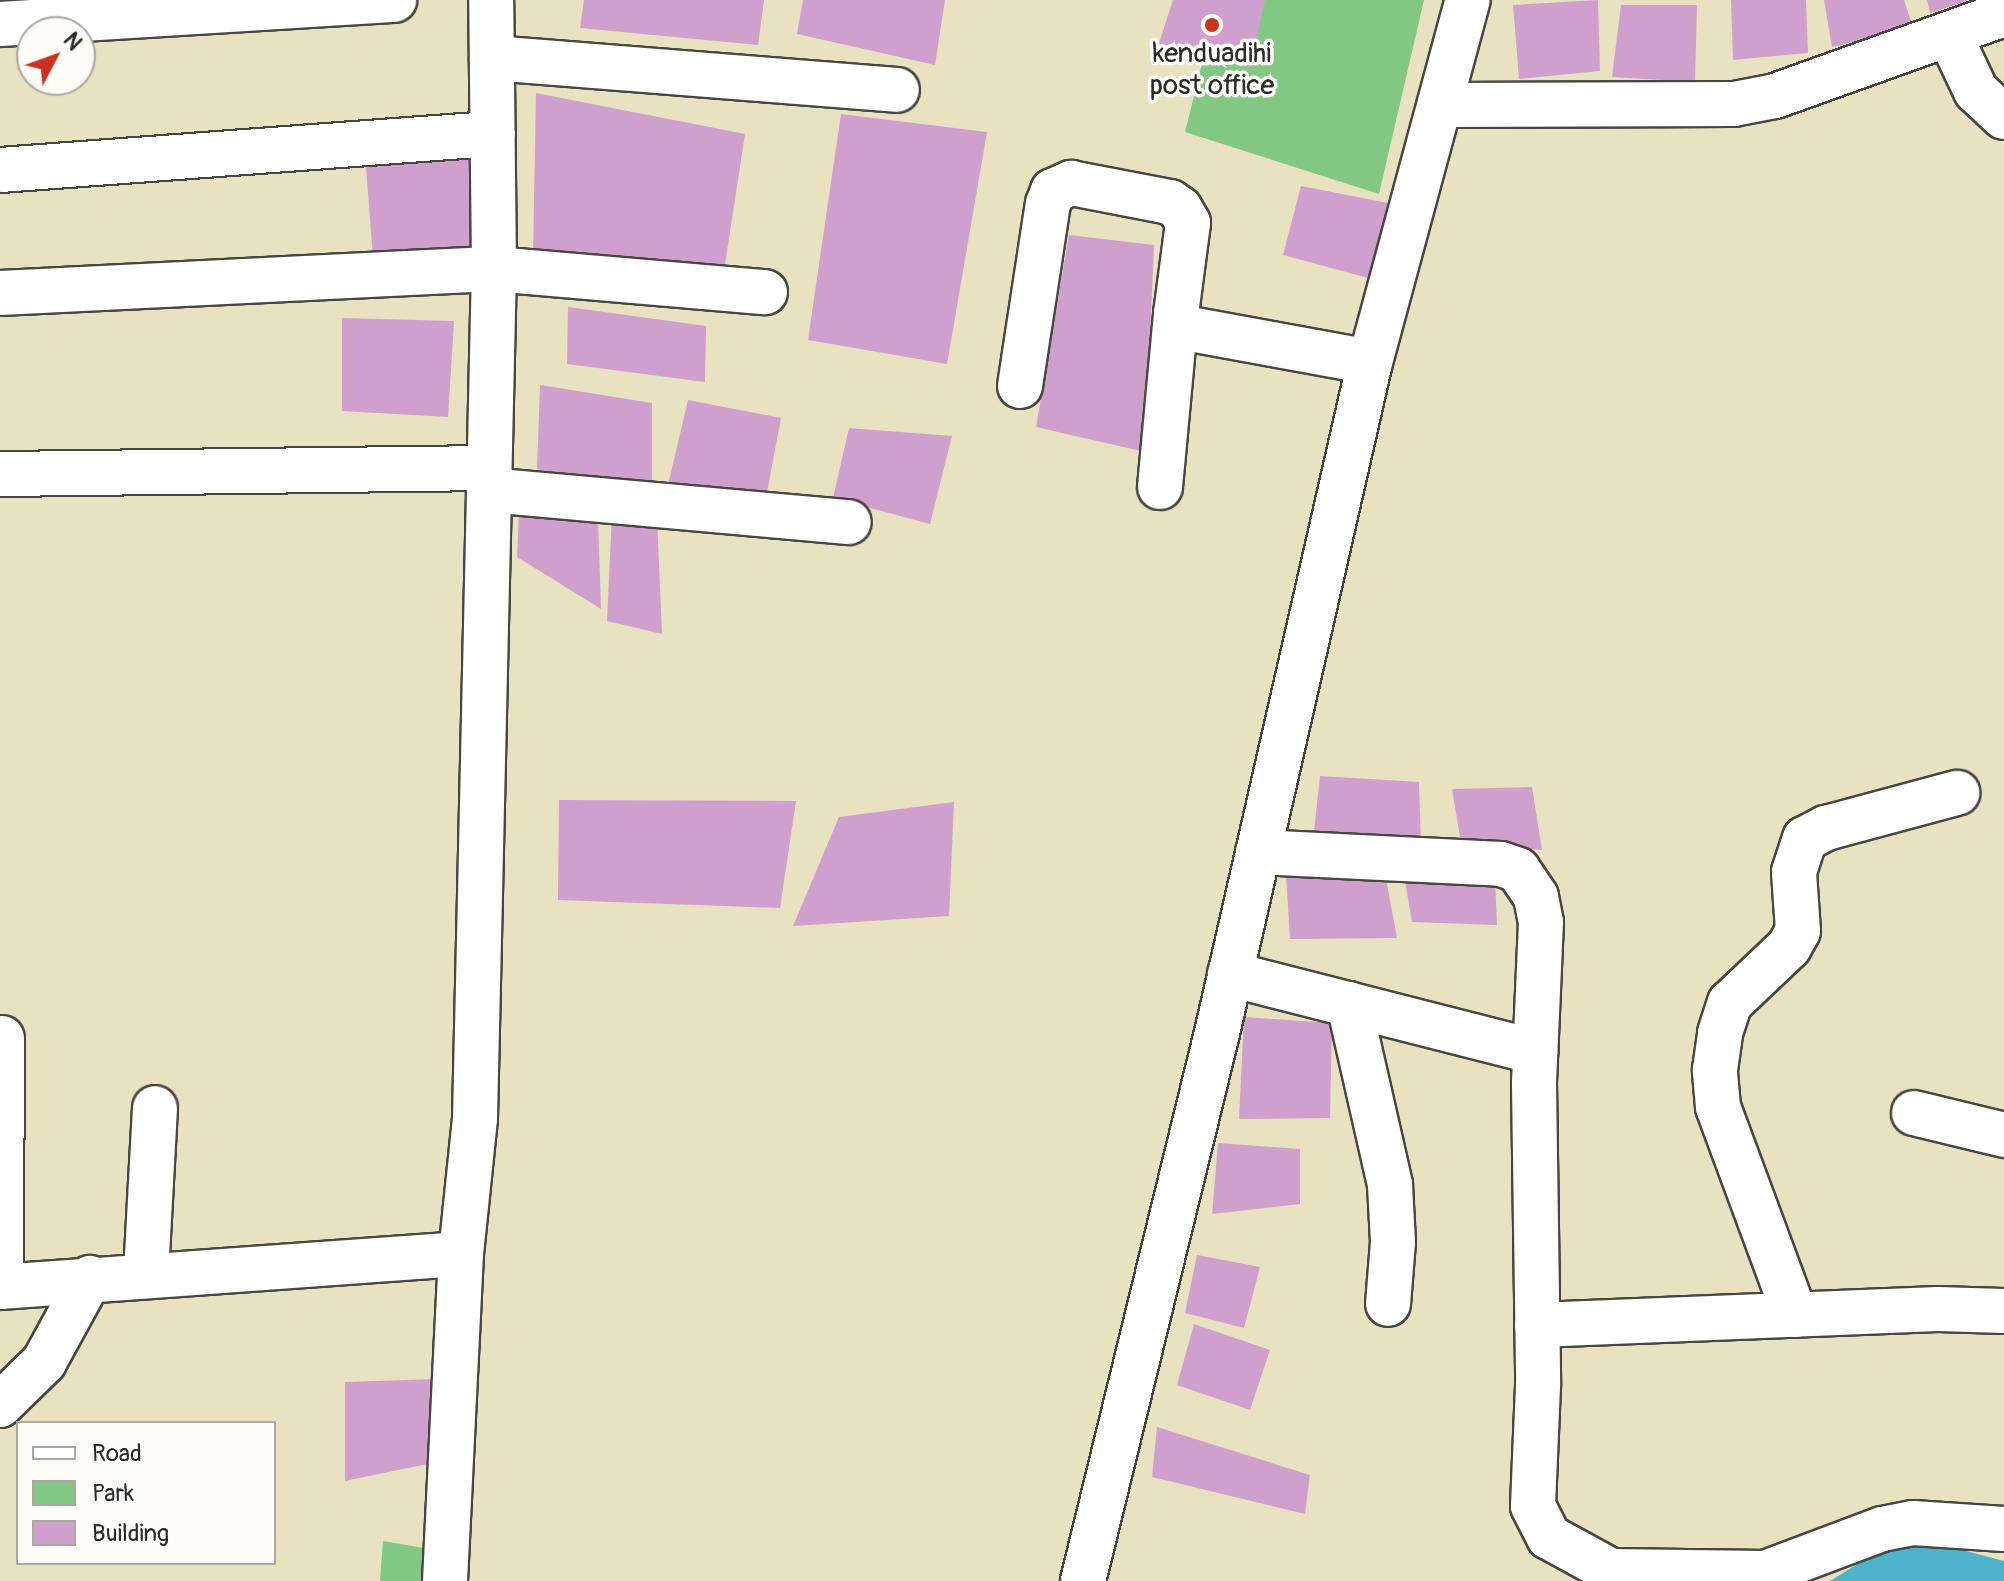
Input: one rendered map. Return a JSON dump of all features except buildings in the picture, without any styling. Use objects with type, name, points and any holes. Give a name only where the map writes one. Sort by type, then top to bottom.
[{"type":"street","points":[[0,24],[116,8],[394,0]]},
{"type":"street","points":[[445,1581],[461,1254],[475,1118],[494,269],[491,0]]},
{"type":"street","points":[[1083,1581],[1230,974],[1370,362],[1468,0]]},
{"type":"street","points":[[1441,105],[1734,104],[1775,96],[2004,14]]},
{"type":"street","points":[[1949,34],[1976,91],[2004,117]]},
{"type":"street","points":[[492,58],[897,90]]},
{"type":"street","points":[[0,170],[493,134]]},
{"type":"street","points":[[1020,386],[1048,204],[1060,185],[1116,190],[1180,209],[1187,237],[1176,314],[1160,487]]},
{"type":"street","points":[[0,293],[494,269],[765,292]]},
{"type":"street","points":[[1176,314],[1185,328],[1201,335],[1370,362]]},
{"type":"street","points":[[0,474],[489,479],[849,522]]},
{"type":"street","points":[[1795,1315],[1718,1107],[1720,1033],[1730,1003],[1789,947],[1798,931],[1794,872],[1805,839],[1826,828],[1957,793]]},
{"type":"street","points":[[1258,852],[1488,863],[1518,870],[1536,897],[1541,922],[1535,1052],[1537,1325],[1533,1506],[1539,1525],[1565,1548],[1611,1571],[1680,1578],[1765,1573],[1882,1529],[1913,1523],[2004,1529]]},
{"type":"street","points":[[1230,974],[1535,1052]]},
{"type":"street","points":[[1349,1004],[1390,1185],[1393,1242],[1388,1304]]},
{"type":"street","points":[[2,1038],[1,1287],[90,1278],[461,1254]]},
{"type":"street","points":[[146,1274],[155,1108]]},
{"type":"street","points":[[1914,1113],[2004,1135]]},
{"type":"street","points":[[0,1405],[44,1362],[90,1278]]},
{"type":"street","points":[[1537,1325],[2004,1311]]},
{"type":"green space","points":[[1218,0],[1424,0],[1379,194],[1185,132]]},
{"type":"green space","points":[[383,1541],[435,1550],[435,1581],[380,1581]]},
{"type":"water","points":[[1905,1535],[2004,1561],[2004,1581],[1830,1581]]},
{"type":"place","name":"kenduadihi post office","points":[[1212,25]]}]
